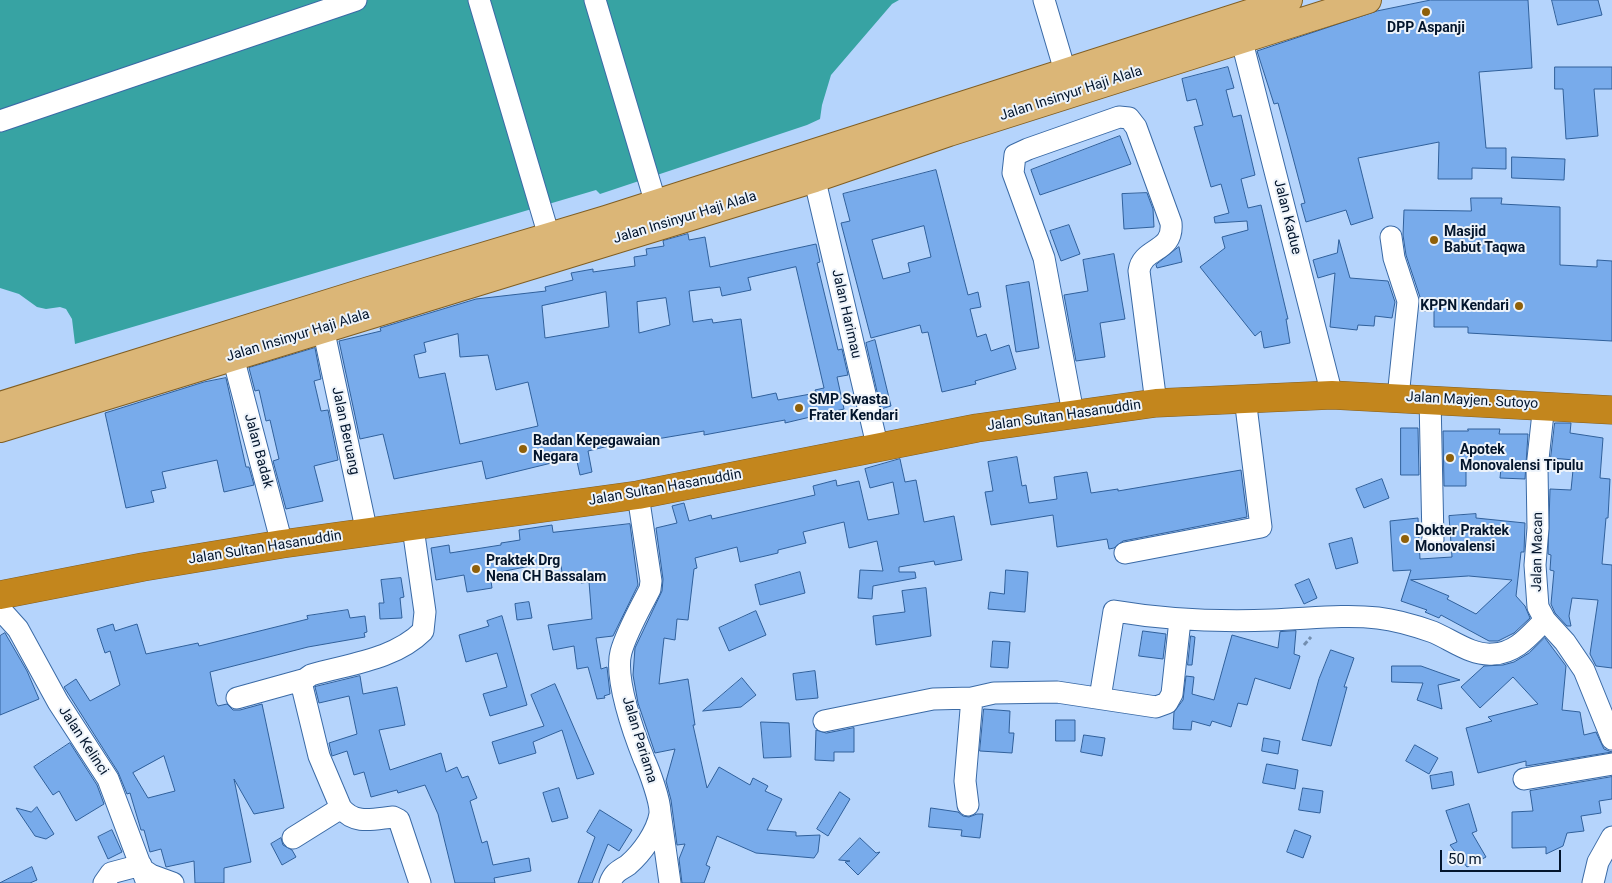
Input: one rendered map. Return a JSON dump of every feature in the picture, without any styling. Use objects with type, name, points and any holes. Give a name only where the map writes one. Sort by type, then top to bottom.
[{"type":"highway","name":"Jalan Mayjen. Sutoyo","points":[[1332,394],[1544,404],[1612,410]]},
{"type":"highway","name":"Jalan Sultan Hasanuddin","points":[[0,595],[143,567],[282,544],[413,528],[638,495],[977,428],[1073,413],[1156,404],[1332,394]]},
{"type":"main road","name":"Jalan Insinyur Haji Alala","points":[[0,405],[546,224],[656,204],[949,133],[1239,28],[1288,0]]},
{"type":"main road","name":"Jalan Insinyur Haji Alala","points":[[0,429],[323,328],[812,167],[1065,71],[1239,28],[1368,0]]},
{"type":"street","points":[[0,121],[356,0]]},
{"type":"street","points":[[479,0],[546,224]]},
{"type":"street","points":[[595,0],[656,204]]},
{"type":"street","points":[[1044,0],[1065,71]]},
{"type":"street","name":"Jalan Kadue","points":[[1239,28],[1332,394]]},
{"type":"street","points":[[1073,413],[1050,283],[1044,258],[1013,173],[1014,155],[1119,117],[1129,118],[1136,127],[1170,223],[1169,239],[1161,248],[1142,260],[1139,271],[1156,404]]},
{"type":"street","name":"Jalan Harimau","points":[[812,167],[878,448]]},
{"type":"street","points":[[1391,237],[1394,258],[1408,301],[1398,397]]},
{"type":"street","name":"Jalan Beruang","points":[[323,328],[366,533]]},
{"type":"street","name":"Jalan Badak","points":[[233,357],[282,544]]},
{"type":"street","points":[[1125,553],[1261,527],[1245,398]]},
{"type":"street","points":[[1430,398],[1433,540]]},
{"type":"street","name":"Jalan Macan","points":[[1544,404],[1537,468],[1539,513],[1535,565],[1538,607],[1545,620],[1565,642],[1584,670],[1612,739]]},
{"type":"street","name":"Jalan Pariama","points":[[638,495],[651,581],[650,589],[621,651],[619,664],[622,683],[638,743],[651,776],[660,812],[670,883]]},
{"type":"street","points":[[237,698],[393,652],[410,642],[423,631],[426,612],[413,528]]},
{"type":"street","name":"Jalan Kelinci","points":[[0,609],[18,629],[58,702],[108,779],[144,872]]},
{"type":"street","points":[[1100,698],[1114,611],[1180,620],[1273,620],[1337,616],[1378,618],[1432,632],[1474,652],[1490,654],[1502,654],[1518,647],[1545,620]]},
{"type":"street","points":[[824,721],[933,699],[972,698],[994,693],[1057,692],[1156,707],[1166,703],[1172,694],[1180,620]]},
{"type":"street","points":[[302,680],[302,692],[320,756],[341,808],[346,815],[357,820],[393,817],[399,820],[420,883]]},
{"type":"street","points":[[968,805],[965,780],[972,698]]},
{"type":"street","points":[[1524,779],[1612,764]]},
{"type":"street","points":[[293,838],[341,808]]},
{"type":"street","points":[[610,883],[614,874],[627,865],[646,843],[660,812]]},
{"type":"street","points":[[1594,883],[1598,862],[1612,837]]},
{"type":"street","points":[[104,883],[111,873],[144,872],[173,883]]},
{"type":"shaded area","points":[[0,0],[899,0],[892,4],[831,75],[820,119],[807,125],[600,194],[596,190],[75,344],[72,319],[66,309],[60,307],[46,309],[37,307],[19,294],[0,288]]},
{"type":"building","points":[[1431,0],[1528,0],[1532,68],[1479,72],[1486,148],[1506,148],[1506,169],[1472,168],[1472,179],[1438,179],[1439,142],[1358,158],[1373,218],[1351,225],[1346,210],[1306,222],[1301,204],[1305,203],[1278,103],[1274,104],[1257,51],[1377,11]]},
{"type":"building","points":[[1552,0],[1598,0],[1602,15],[1558,25]]},
{"type":"building","points":[[1228,67],[1234,88],[1226,90],[1233,117],[1241,115],[1255,175],[1241,179],[1248,208],[1261,205],[1288,319],[1286,319],[1290,343],[1264,348],[1261,331],[1255,336],[1200,267],[1225,248],[1222,237],[1248,230],[1247,221],[1215,223],[1214,217],[1229,213],[1221,184],[1211,187],[1194,127],[1203,125],[1196,99],[1187,101],[1182,79]]},
{"type":"building","points":[[1555,67],[1612,67],[1612,89],[1594,89],[1598,136],[1566,139],[1563,89],[1555,89]]},
{"type":"building","points":[[1120,136],[1131,164],[1040,195],[1031,170]]},
{"type":"building","points":[[1512,157],[1565,159],[1564,180],[1512,178]]},
{"type":"building","points":[[936,170],[968,295],[978,292],[981,307],[970,309],[977,337],[986,334],[991,351],[1009,345],[1016,369],[975,381],[976,384],[942,392],[928,332],[922,333],[920,325],[871,338],[841,223],[850,221],[843,194]],"holes":[[[924,226],[931,257],[908,263],[910,272],[883,279],[872,240]]]},
{"type":"building","points":[[1147,193],[1153,209],[1154,227],[1124,229],[1122,194]]},
{"type":"building","points":[[1471,198],[1502,198],[1501,204],[1560,207],[1560,265],[1597,267],[1597,260],[1612,261],[1612,341],[1468,333],[1468,327],[1434,327],[1434,311],[1420,311],[1420,297],[1406,255],[1403,235],[1404,210],[1471,211]]},
{"type":"building","points":[[1069,225],[1080,254],[1061,261],[1050,231]]},
{"type":"building","points":[[688,234],[689,240],[705,237],[710,267],[816,244],[820,262],[817,263],[838,350],[842,349],[848,375],[837,377],[844,409],[785,423],[785,420],[704,435],[704,431],[639,442],[638,439],[588,451],[592,472],[580,475],[576,457],[486,479],[482,461],[394,479],[383,434],[360,439],[339,341],[381,331],[380,328],[476,299],[546,291],[545,287],[573,280],[571,273],[593,269],[593,272],[635,266],[634,257],[647,255],[646,249],[664,246],[663,241]],"holes":[[[796,267],[824,388],[815,390],[816,393],[778,400],[776,393],[752,398],[741,319],[713,323],[712,319],[693,322],[689,291],[720,287],[722,296],[751,290],[748,278]],[[606,292],[609,327],[545,338],[542,306]],[[666,298],[670,325],[639,333],[637,302]],[[458,334],[460,357],[488,355],[496,390],[528,382],[538,426],[460,444],[445,373],[419,378],[414,355],[426,352],[424,343]]]},
{"type":"building","points":[[1339,240],[1350,278],[1388,281],[1395,302],[1392,318],[1375,316],[1374,326],[1358,325],[1357,330],[1330,327],[1335,273],[1318,278],[1313,260],[1337,253]]},
{"type":"building","points":[[1179,247],[1182,262],[1157,268],[1156,265]]},
{"type":"building","points":[[1114,254],[1125,319],[1100,323],[1105,357],[1076,361],[1064,295],[1088,291],[1083,260]]},
{"type":"building","points":[[1029,282],[1039,348],[1016,352],[1006,286]]},
{"type":"building","points":[[875,340],[891,406],[881,409],[866,343]]},
{"type":"building","points":[[315,348],[321,379],[314,381],[321,411],[328,410],[338,460],[314,466],[323,501],[286,509],[273,461],[279,459],[270,420],[266,421],[259,390],[255,391],[249,368]]},
{"type":"building","points":[[226,378],[246,467],[249,467],[254,485],[224,492],[217,460],[162,472],[166,488],[151,491],[154,502],[126,508],[105,413],[204,382]]},
{"type":"building","points":[[1555,423],[1571,423],[1570,433],[1603,438],[1600,478],[1610,479],[1608,518],[1606,518],[1602,564],[1612,565],[1612,668],[1596,666],[1590,654],[1598,600],[1572,598],[1569,616],[1571,626],[1567,626],[1555,613],[1551,604],[1554,571],[1550,570],[1551,555],[1548,554],[1550,489],[1571,490],[1574,460],[1551,458]]},
{"type":"building","points":[[1401,428],[1418,428],[1419,475],[1401,475]]},
{"type":"building","points":[[1468,429],[1500,429],[1499,434],[1528,434],[1525,479],[1500,478],[1501,468],[1466,467],[1466,486],[1444,486],[1443,431],[1468,431]]},
{"type":"building","points":[[1017,457],[1022,486],[1026,485],[1029,503],[1057,499],[1054,477],[1087,472],[1091,493],[1118,489],[1118,491],[1241,470],[1247,517],[1123,541],[1114,548],[1109,549],[1107,539],[1057,547],[1053,515],[991,525],[985,492],[993,491],[988,462]]},
{"type":"building","points":[[900,459],[905,482],[916,480],[924,522],[954,516],[962,560],[935,565],[934,561],[899,567],[899,572],[915,572],[916,578],[873,586],[872,599],[858,598],[860,570],[883,571],[877,541],[849,548],[844,522],[803,532],[806,543],[778,550],[778,553],[740,562],[737,547],[695,558],[697,568],[694,569],[688,620],[677,619],[675,640],[664,638],[659,684],[688,679],[695,725],[693,725],[707,788],[719,767],[750,785],[753,778],[768,786],[765,791],[782,799],[767,830],[796,832],[796,836],[820,835],[818,852],[814,858],[756,853],[717,836],[706,865],[710,867],[704,883],[682,883],[679,859],[685,844],[677,845],[671,800],[666,781],[675,749],[655,753],[638,703],[633,675],[635,648],[662,591],[663,579],[656,528],[677,523],[672,506],[684,503],[689,521],[711,515],[712,519],[815,495],[813,486],[836,480],[837,486],[859,481],[868,520],[899,514],[893,482],[870,488],[865,469]]},
{"type":"building","points":[[1382,479],[1389,498],[1364,508],[1356,489]]},
{"type":"building","points":[[1476,514],[1476,518],[1525,523],[1524,552],[1521,552],[1516,596],[1525,606],[1530,618],[1514,633],[1498,641],[1489,641],[1441,615],[1439,618],[1425,612],[1427,610],[1401,601],[1411,570],[1393,571],[1390,521],[1418,518],[1420,559],[1452,557],[1449,516]],"holes":[[[1469,576],[1512,580],[1476,614],[1447,599],[1449,596],[1411,580]]]},
{"type":"building","points":[[630,524],[638,585],[613,636],[596,638],[601,669],[607,667],[610,694],[604,696],[605,698],[597,699],[588,667],[577,669],[574,646],[553,650],[548,625],[592,619],[589,582],[581,583],[580,576],[563,578],[560,560],[490,574],[492,588],[467,592],[464,575],[436,580],[431,548],[449,545],[450,553],[501,545],[501,543],[520,540],[519,530],[552,525],[553,532]]},
{"type":"building","points":[[1352,538],[1358,563],[1336,569],[1329,544]]},
{"type":"building","points":[[1006,570],[1028,572],[1025,612],[988,609],[990,592],[1004,594]]},
{"type":"building","points":[[800,572],[805,593],[760,605],[755,585]]},
{"type":"building","points":[[401,578],[404,597],[400,598],[402,618],[380,619],[379,603],[384,603],[381,580]]},
{"type":"building","points":[[1309,579],[1317,598],[1304,604],[1295,585]]},
{"type":"building","points":[[926,588],[931,636],[876,645],[873,616],[905,612],[902,591]]},
{"type":"building","points":[[529,602],[532,618],[517,620],[515,604]]},
{"type":"building","points":[[348,610],[350,618],[365,616],[367,632],[364,633],[365,637],[308,647],[210,672],[218,706],[227,704],[233,710],[240,710],[262,704],[284,808],[254,814],[234,779],[251,862],[224,868],[224,883],[195,883],[194,861],[166,867],[161,849],[150,852],[130,793],[127,794],[118,772],[64,687],[76,679],[90,701],[120,685],[110,651],[105,653],[97,629],[113,624],[115,631],[137,624],[146,654],[198,643],[199,646],[308,619],[307,616]],"holes":[[[164,756],[175,791],[148,798],[133,773]]]},
{"type":"building","points":[[756,611],[766,635],[729,651],[719,628]]},
{"type":"building","points":[[502,616],[527,705],[490,716],[483,694],[507,687],[497,653],[466,662],[459,635],[489,626],[487,621]]},
{"type":"building","points":[[1143,631],[1166,634],[1163,659],[1139,656]]},
{"type":"building","points":[[1296,631],[1294,654],[1300,656],[1290,689],[1255,678],[1247,705],[1238,703],[1231,727],[1212,721],[1210,726],[1192,721],[1191,730],[1173,729],[1174,712],[1183,700],[1186,676],[1194,677],[1192,694],[1214,700],[1232,635],[1278,648],[1280,632]]},
{"type":"building","points":[[5,633],[27,671],[39,699],[0,715],[0,636]]},
{"type":"building","points":[[1191,636],[1195,637],[1192,665],[1188,665]]},
{"type":"building","points":[[1545,638],[1566,666],[1562,710],[1580,712],[1584,735],[1596,732],[1604,749],[1612,752],[1526,766],[1526,761],[1478,773],[1466,728],[1492,721],[1488,717],[1538,704],[1513,677],[1480,708],[1461,687],[1484,666],[1503,665],[1514,662],[1529,653]]},
{"type":"building","points":[[993,641],[1010,642],[1008,668],[991,667]]},
{"type":"building","points":[[1331,650],[1354,658],[1344,687],[1347,687],[1331,746],[1302,740],[1319,679]]},
{"type":"building","points":[[1392,666],[1421,666],[1460,680],[1438,685],[1442,709],[1417,700],[1423,683],[1392,682]]},
{"type":"building","points":[[815,671],[818,698],[796,700],[793,674]]},
{"type":"building","points":[[360,676],[363,694],[397,687],[405,725],[379,730],[390,770],[441,753],[446,772],[457,767],[462,778],[468,776],[477,798],[470,801],[482,843],[487,841],[493,865],[529,858],[531,871],[494,878],[495,883],[455,883],[438,814],[425,785],[398,793],[397,790],[371,797],[364,772],[354,775],[347,751],[332,756],[329,743],[357,734],[349,696],[319,703],[315,687]]},
{"type":"building","points":[[742,678],[756,695],[741,707],[703,711]]},
{"type":"building","points":[[555,684],[594,774],[577,779],[562,730],[533,742],[536,753],[499,764],[492,742],[544,726],[531,695]]},
{"type":"building","points":[[984,709],[1010,711],[1009,733],[1014,733],[1012,753],[980,751]]},
{"type":"building","points":[[1056,720],[1075,720],[1075,741],[1056,741]]},
{"type":"building","points":[[761,722],[789,723],[791,757],[764,758]]},
{"type":"building","points":[[854,728],[854,752],[834,752],[834,761],[815,760],[816,730],[826,733]]},
{"type":"building","points":[[1084,735],[1105,738],[1102,756],[1081,752]]},
{"type":"building","points":[[1264,738],[1280,741],[1278,754],[1262,751]]},
{"type":"building","points":[[70,743],[97,785],[104,804],[76,821],[59,791],[53,795],[34,767]]},
{"type":"building","points":[[1415,745],[1438,758],[1429,774],[1406,761]]},
{"type":"building","points":[[1267,764],[1298,770],[1295,789],[1263,783]]},
{"type":"building","points":[[1452,772],[1454,785],[1432,789],[1430,776]]},
{"type":"building","points":[[1612,777],[1612,799],[1599,801],[1601,813],[1581,816],[1584,831],[1567,833],[1563,846],[1546,854],[1546,847],[1512,848],[1512,812],[1533,811],[1530,791]]},
{"type":"building","points":[[559,788],[568,818],[552,822],[543,793]]},
{"type":"building","points":[[1303,788],[1323,791],[1320,813],[1299,810]]},
{"type":"building","points":[[840,792],[850,799],[828,836],[817,829]]},
{"type":"building","points":[[1469,804],[1477,831],[1472,833],[1486,857],[1467,867],[1450,845],[1457,842],[1446,811]]},
{"type":"building","points":[[37,807],[54,834],[46,839],[35,836],[16,808],[31,812]]},
{"type":"building","points":[[931,808],[958,812],[963,816],[969,817],[983,814],[980,838],[961,836],[962,830],[929,827]]},
{"type":"building","points":[[600,810],[632,830],[619,851],[608,844],[592,883],[578,883],[595,837],[587,832]]},
{"type":"building","points":[[112,830],[122,852],[108,859],[98,837]]},
{"type":"building","points":[[1295,830],[1311,836],[1303,858],[1287,852]]},
{"type":"building","points":[[281,838],[283,845],[292,850],[296,857],[282,865],[271,844]]},
{"type":"building","points":[[860,838],[876,853],[880,852],[858,875],[845,862],[850,861],[839,860]]},
{"type":"building","points":[[32,867],[37,880],[30,883],[0,883]]},
{"type":"place","name":"DPP Aspanji","points":[[1426,12]]},
{"type":"place","name":"Masjid Babut Taqwa","points":[[1434,240]]},
{"type":"place","name":"KPPN Kendari","points":[[1519,306]]},
{"type":"place","name":"SMP Swasta Frater Kendari","points":[[799,408]]},
{"type":"place","name":"Badan Kepegawaian Negara","points":[[523,449]]},
{"type":"place","name":"Apotek Monovalensi Tipulu","points":[[1450,458]]},
{"type":"place","name":"Dokter Praktek Monovalensi","points":[[1405,539]]},
{"type":"place","name":"Praktek Drg Nena CH Bassalam","points":[[476,569]]}]
